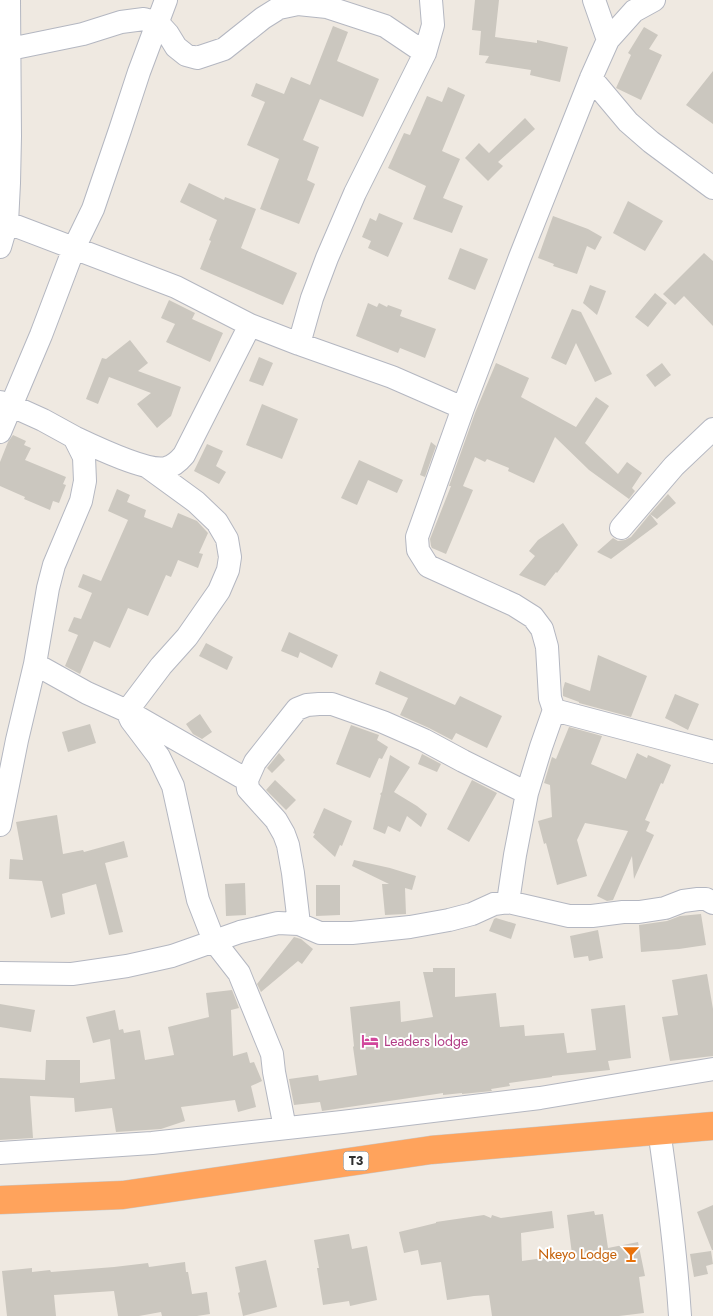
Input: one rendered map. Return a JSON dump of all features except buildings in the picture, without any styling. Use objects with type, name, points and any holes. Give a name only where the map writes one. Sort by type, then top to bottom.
[{"type":"highway","name":"T3","points":[[0,1200],[123,1194],[432,1150],[713,1126]]},
{"type":"street","points":[[0,247],[4,222],[10,136],[9,0]]},
{"type":"street","points":[[0,432],[6,404],[57,294],[74,248],[93,209],[139,72],[166,0]]},
{"type":"street","points":[[299,344],[312,298],[355,193],[425,53],[433,25],[432,0]]},
{"type":"street","points":[[594,0],[608,40]]},
{"type":"street","points":[[508,902],[527,793],[554,710],[550,698],[547,647],[542,628],[533,617],[514,605],[428,566],[418,550],[417,537],[524,249],[591,78],[608,40],[634,11],[654,0]]},
{"type":"street","points":[[10,49],[83,34],[121,22],[144,19],[158,23],[176,47],[186,56],[197,58],[224,49],[263,18],[279,8],[298,4],[326,7],[385,26],[425,53]]},
{"type":"street","points":[[591,78],[628,122],[651,142],[713,188]]},
{"type":"street","points":[[4,222],[176,287],[250,325],[392,376],[464,408]]},
{"type":"street","points":[[148,467],[164,468],[177,463],[184,455],[250,325]]},
{"type":"street","points":[[6,404],[74,437],[148,467],[196,502],[217,522],[227,539],[230,557],[228,570],[219,591],[187,637],[161,666],[127,711]]},
{"type":"street","points":[[621,528],[674,466],[713,430]]},
{"type":"street","points":[[0,825],[9,740],[35,664],[48,588],[54,565],[81,501],[85,481],[84,457],[74,437]]},
{"type":"street","points":[[35,664],[87,693],[127,711],[247,780]]},
{"type":"street","points":[[299,924],[288,845],[276,820],[248,789],[247,780],[255,762],[297,710],[307,705],[332,704],[383,722],[424,740],[527,793]]},
{"type":"street","points":[[554,710],[713,752]]},
{"type":"street","points":[[127,711],[131,720],[159,756],[173,786],[198,900],[214,941],[239,973],[272,1054],[285,1128]]},
{"type":"street","points":[[0,973],[72,974],[118,968],[172,956],[240,932],[278,922],[299,924],[320,933],[352,933],[410,927],[457,918],[472,914],[494,904],[508,902],[570,916],[640,912],[665,908],[683,901],[698,899],[706,899],[713,903]]},
{"type":"street","points":[[0,1153],[152,1143],[540,1098],[713,1069]]},
{"type":"street","points":[[659,1130],[676,1257],[680,1316]]},
{"type":"place","name":"Leaders lodge","points":[[370,1041]]},
{"type":"place","name":"Nkeyo Lodge","points":[[631,1254]]}]
